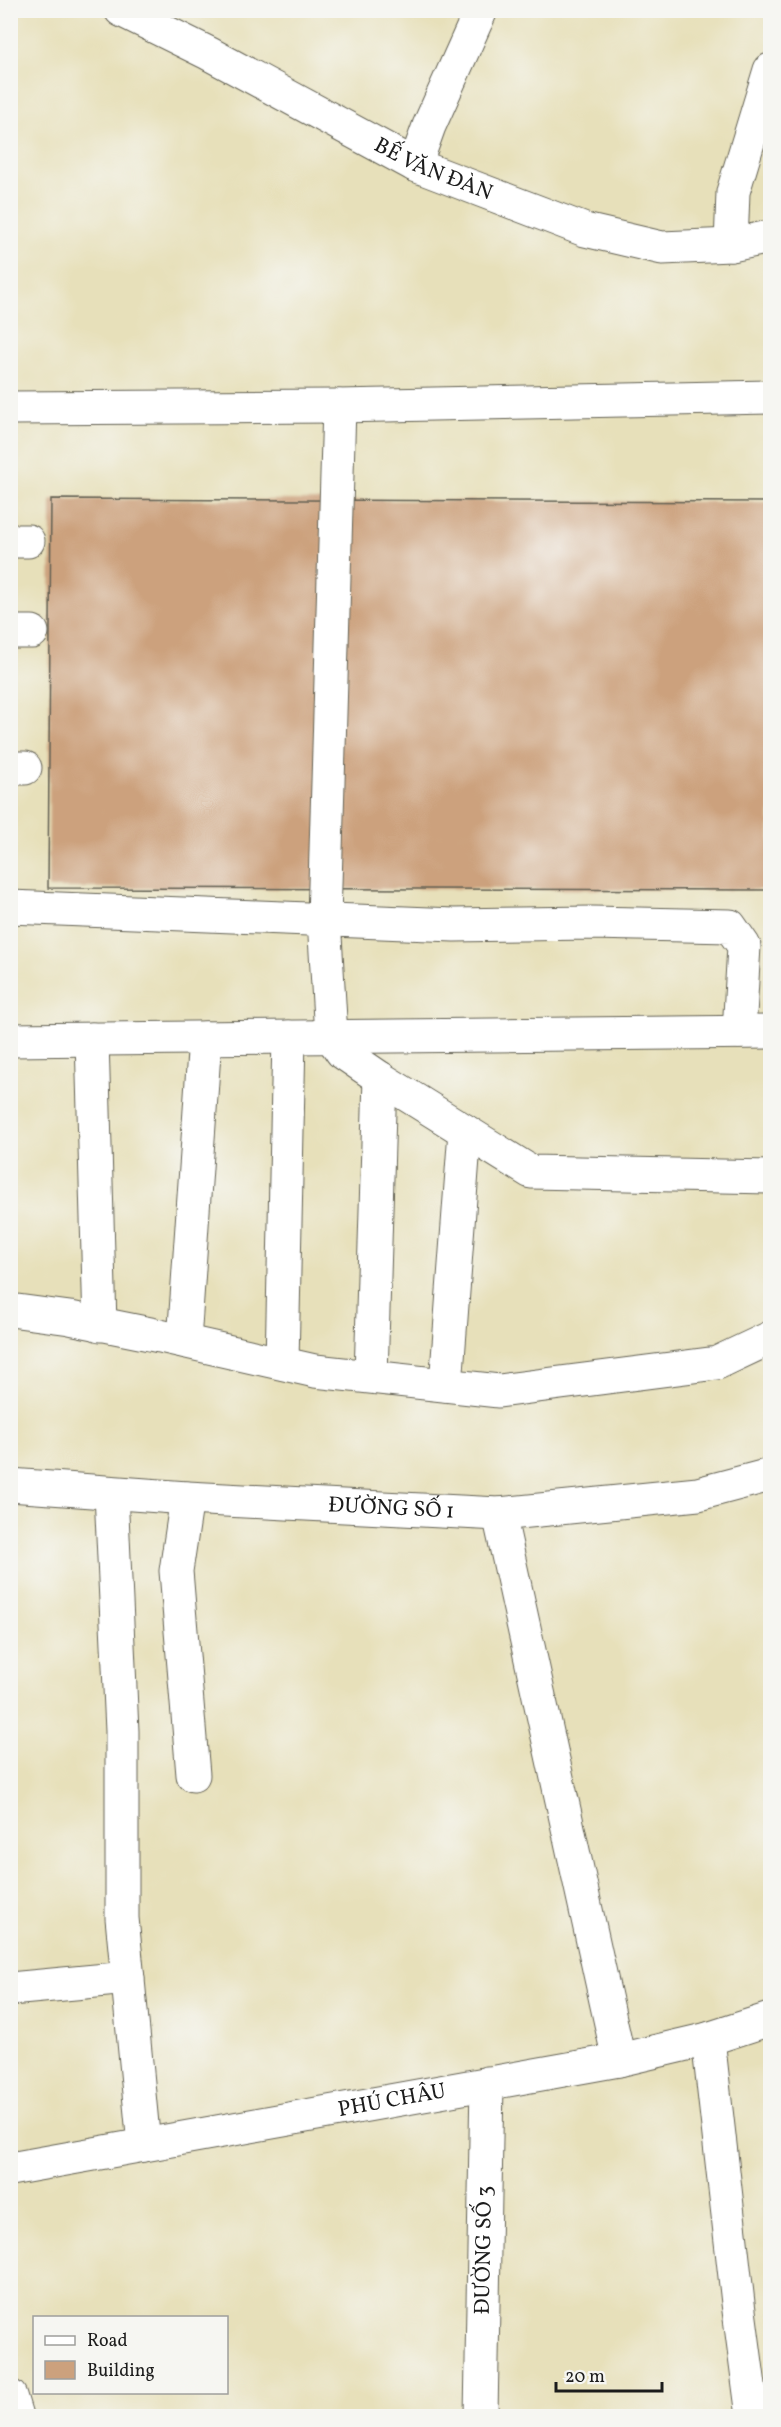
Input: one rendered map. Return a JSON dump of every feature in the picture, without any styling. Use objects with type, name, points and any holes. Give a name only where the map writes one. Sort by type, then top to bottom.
[{"type":"street","name":"BẾ VĂN ĐÀN","points":[[121,10],[208,53],[415,165],[585,230],[662,248],[731,245],[771,237]]},
{"type":"street","points":[[415,165],[429,126],[481,10]]},
{"type":"street","points":[[731,245],[733,192],[771,70]]},
{"type":"street","points":[[10,408],[339,406],[771,397]]},
{"type":"street","points":[[339,406],[324,919],[331,1036],[342,1052],[380,1078],[531,1172],[771,1177]]},
{"type":"street","points":[[10,907],[454,925],[592,923],[730,926],[744,946],[755,1032],[10,1040]]},
{"type":"street","points":[[282,1363],[289,1037]]},
{"type":"street","points":[[184,1341],[205,1038]]},
{"type":"street","points":[[92,1039],[100,1324]]},
{"type":"street","points":[[371,1376],[380,1078]]},
{"type":"street","points":[[446,1385],[465,1131]]},
{"type":"street","points":[[10,1310],[100,1324],[315,1371],[499,1391],[717,1363],[771,1338]]},
{"type":"street","name":"ĐƯỜNG SỐ 1","points":[[10,1485],[187,1498],[499,1514],[698,1494],[771,1475]]},
{"type":"street","points":[[111,1492],[122,1731],[122,1918],[144,2145]]},
{"type":"street","points":[[187,1498],[176,1570],[193,1775]]},
{"type":"street","points":[[499,1514],[619,2060]]},
{"type":"street","points":[[10,1989],[128,1978]]},
{"type":"street","name":"PHÚ CHÂU","points":[[10,2169],[619,2060],[708,2039],[771,2019]]},
{"type":"street","points":[[708,2039],[753,2416]]},
{"type":"street","name":"ĐƯỜNG SỐ 3","points":[[481,2416],[487,2083]]},
{"type":"street","points":[[10,2396],[16,2416]]},
{"type":"building","points":[[51,499],[770,502],[770,890],[48,888]]}]
